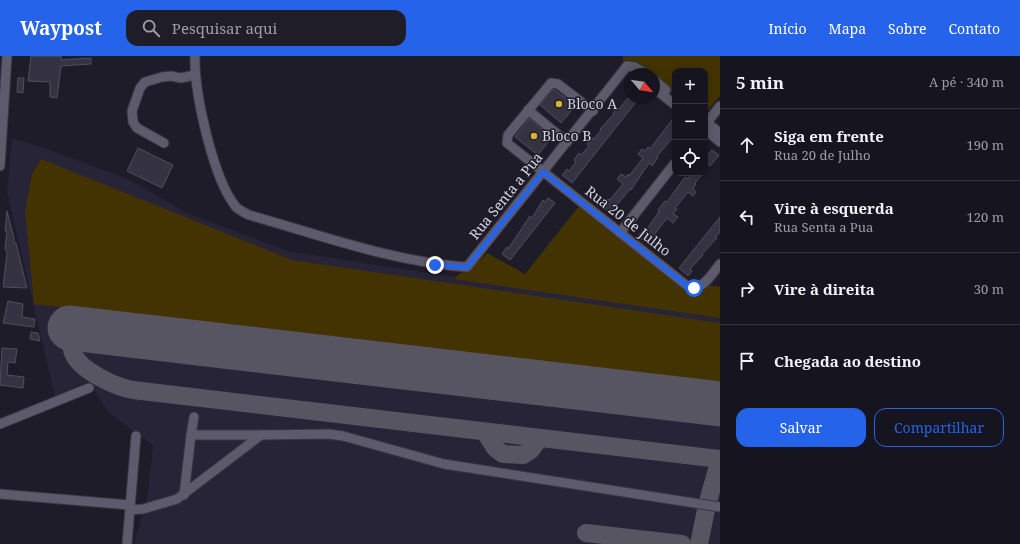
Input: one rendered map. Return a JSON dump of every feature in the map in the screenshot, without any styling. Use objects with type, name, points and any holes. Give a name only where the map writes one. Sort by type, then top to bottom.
[{"type":"street","points":[[0,166],[7,56]]},
{"type":"street","points":[[164,143],[136,128],[133,122],[132,111],[140,88],[145,82],[162,77],[171,76],[181,78],[195,75],[195,56]]},
{"type":"street","points":[[627,66],[637,68]]},
{"type":"street","name":"Rua Senta a Pua","points":[[195,75],[214,160],[221,180],[237,207],[249,215],[368,249],[435,265],[467,267],[593,111],[627,66]]},
{"type":"street","points":[[568,142],[528,110],[548,85],[555,82],[593,111]]},
{"type":"street","points":[[660,85],[672,95]]},
{"type":"street","points":[[660,93],[674,104]]},
{"type":"street","points":[[708,121],[720,106]]},
{"type":"street","name":"Rua 20 de Julho","points":[[528,110],[508,135],[506,140],[510,146],[686,285],[697,288],[705,283],[720,264]]},
{"type":"street","points":[[708,127],[720,133]]},
{"type":"street","points":[[708,128],[720,142]]},
{"type":"street","points":[[620,233],[672,167]]},
{"type":"street","points":[[0,424],[89,388]]},
{"type":"street","points":[[184,495],[194,416]]},
{"type":"street","points":[[191,435],[330,434],[343,436],[449,465],[720,507]]},
{"type":"street","points":[[0,494],[143,509],[172,502],[184,495],[261,435]]},
{"type":"street","points":[[127,544],[136,436]]},
{"type":"shaded area","points":[[623,56],[720,56],[720,96],[708,110],[708,68],[672,68],[672,92],[660,83],[660,68],[641,68],[630,60],[623,61]]},
{"type":"shaded area","points":[[12,138],[44,148],[128,179],[187,213],[287,251],[720,318],[720,544],[134,544],[148,494],[153,445],[108,412],[97,394],[91,380],[55,397],[7,192]]},
{"type":"shaded area","points":[[41,159],[292,260],[720,323],[720,388],[34,304],[25,211],[32,174]]},
{"type":"shaded area","points":[[579,206],[684,290],[697,292],[707,285],[720,287],[720,318],[453,279],[487,253],[525,274]]},
{"type":"building","points":[[31,56],[61,56],[61,60],[91,58],[91,64],[61,66],[57,98],[50,97],[50,82],[28,81]]},
{"type":"building","points":[[18,78],[24,78],[23,93],[17,92]]},
{"type":"building","name":"Bloco A","points":[[553,89],[576,105],[561,123],[540,105]]},
{"type":"building","points":[[624,103],[634,104],[572,183],[562,175],[567,169],[569,171],[576,162],[574,160],[579,153],[581,155],[589,146],[587,144],[592,138],[594,139],[617,108],[619,109]]},
{"type":"building","name":"Bloco B","points":[[529,119],[552,137],[538,155],[515,137]]},
{"type":"building","points":[[672,120],[672,138],[657,156],[658,157],[652,166],[649,163],[631,190],[630,189],[616,206],[617,207],[612,214],[598,203],[602,198],[606,202],[608,199],[610,200],[623,184],[617,179],[621,174],[626,177],[628,174],[629,176],[643,158],[638,154],[642,149],[645,151],[648,147],[650,149]]},
{"type":"building","points":[[138,148],[173,165],[162,188],[127,171]]},
{"type":"building","points":[[712,150],[719,155],[710,166],[708,164],[708,154]]},
{"type":"building","points":[[690,176],[701,176],[695,183],[696,184],[693,189],[696,192],[693,196],[688,192],[675,208],[677,209],[673,214],[678,217],[673,223],[667,218],[654,235],[656,236],[652,240],[656,243],[652,247],[638,236],[645,227],[647,229],[659,212],[658,210],[665,201],[667,202],[685,177],[688,179]]},
{"type":"building","points":[[548,198],[555,203],[510,260],[502,254],[507,247],[508,249],[530,216],[532,218],[543,200],[545,202]]},
{"type":"building","points":[[7,211],[14,243],[16,243],[27,288],[3,287],[7,253],[5,249],[7,231],[5,231]]},
{"type":"building","points":[[720,217],[720,232],[715,237],[717,238],[690,269],[692,271],[688,276],[679,268]]},
{"type":"building","points":[[8,301],[23,304],[22,317],[35,319],[34,327],[3,323]]},
{"type":"building","points":[[31,332],[38,333],[40,341],[30,339]]},
{"type":"building","points":[[2,348],[17,349],[15,363],[8,362],[7,375],[24,377],[23,388],[0,385]]},
{"type":"taxiway","points":[[70,328],[73,353],[83,366],[108,382],[133,390],[720,459]]},
{"type":"taxiway","points":[[485,432],[495,448],[503,454],[523,455],[531,450],[536,443],[531,437]]},
{"type":"taxiway","points":[[699,544],[707,505],[720,459]]},
{"type":"taxiway","points":[[586,533],[682,544]]},
{"type":"runway","points":[[70,328],[720,404]]},
{"type":"place","name":"Bloco A","points":[[559,104]]},
{"type":"place","name":"Bloco B","points":[[534,136]]},
{"type":"route","points":[[435,265],[467,267],[543,172],[686,285],[694,288]]}]
